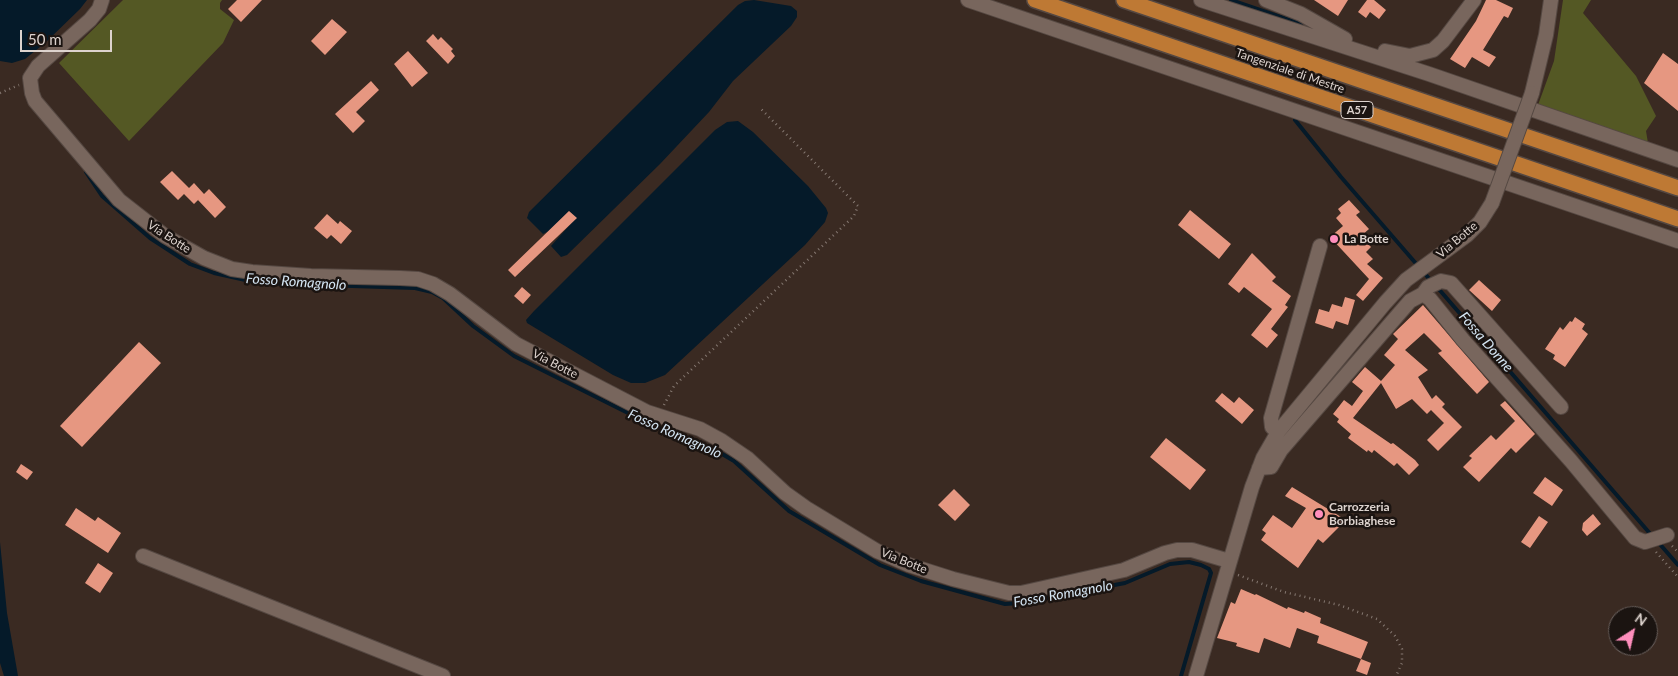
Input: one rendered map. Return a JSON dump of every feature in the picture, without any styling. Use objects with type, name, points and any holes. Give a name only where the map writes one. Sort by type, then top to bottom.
[{"type":"highway","name":"Tangenziale di Mestre","points":[[1035,0],[1678,219]]},
{"type":"highway","name":"Tangenziale di Mestre","points":[[1124,0],[1678,188]]},
{"type":"street","points":[[30,86],[30,78],[38,66],[90,20],[99,9],[102,0]]},
{"type":"street","points":[[968,0],[1678,242]]},
{"type":"street","points":[[1201,0],[1428,74],[1678,160]]},
{"type":"street","points":[[1266,0],[1301,14],[1332,34],[1399,56],[1410,56],[1433,50],[1443,41],[1474,0]]},
{"type":"street","name":"Via Botte","points":[[1196,676],[1228,566],[1260,468],[1278,432],[1353,338],[1414,274],[1467,235],[1480,222],[1492,203],[1532,93],[1546,35],[1551,0]]},
{"type":"street","name":"Via Botte","points":[[30,86],[35,100],[119,200],[165,236],[192,252],[217,264],[252,272],[312,276],[400,278],[433,284],[450,294],[516,344],[660,417],[700,430],[722,441],[747,458],[785,493],[806,508],[877,550],[909,565],[953,579],[1021,593],[1124,570],[1177,550],[1192,550],[1228,566]]},
{"type":"street","points":[[1278,432],[1272,427],[1270,418],[1320,246]]},
{"type":"street","points":[[1260,468],[1271,467],[1281,450],[1410,301],[1431,287],[1451,283],[1458,288],[1561,407]]},
{"type":"street","points":[[1431,287],[1430,299],[1463,340],[1565,454],[1635,538],[1654,540]]},
{"type":"street","points":[[143,556],[443,676]]},
{"type":"path","points":[[0,92],[17,85],[30,86]]},
{"type":"path","points":[[660,417],[665,401],[674,386],[854,216],[858,206],[759,107]]},
{"type":"path","points":[[1654,540],[1678,577]]},
{"type":"path","points":[[1228,566],[1284,592],[1339,605],[1377,619],[1395,636],[1402,650],[1402,663],[1396,676]]},
{"type":"green space","points":[[123,0],[222,0],[220,9],[234,20],[223,43],[129,141],[59,63]]},
{"type":"green space","points":[[1563,0],[1591,0],[1583,13],[1636,76],[1656,116],[1646,131],[1648,143],[1538,105],[1554,61]]},
{"type":"water","points":[[0,0],[87,0],[45,43],[25,59],[12,63],[0,61]]},
{"type":"water","points":[[754,0],[791,6],[797,11],[797,17],[791,26],[733,81],[709,112],[660,164],[567,255],[561,257],[551,246],[576,218],[569,211],[549,231],[543,234],[527,218],[529,212],[738,5],[745,1]]},
{"type":"water","points":[[738,121],[753,132],[808,186],[826,208],[828,213],[825,222],[805,245],[665,375],[645,383],[631,383],[613,375],[527,323],[526,320],[534,311],[715,130],[727,122]]},
{"type":"water","points":[[0,542],[7,613],[18,676],[4,676],[0,663]]},
{"type":"building","points":[[237,0],[262,0],[241,22],[228,9]]},
{"type":"building","points":[[1314,0],[1348,0],[1338,16]]},
{"type":"building","points":[[1367,0],[1374,0],[1386,10],[1379,19],[1370,12],[1366,18],[1358,12]]},
{"type":"building","points":[[1486,0],[1496,0],[1513,8],[1508,18],[1504,16],[1483,50],[1496,57],[1489,67],[1472,57],[1465,68],[1450,59],[1476,21]]},
{"type":"building","points":[[332,19],[347,32],[325,55],[311,41]]},
{"type":"building","points":[[433,34],[438,40],[441,37],[453,49],[451,51],[455,56],[448,64],[426,41]]},
{"type":"building","points":[[408,51],[428,73],[412,87],[394,64]]},
{"type":"building","points":[[1663,53],[1678,64],[1678,111],[1644,83]]},
{"type":"building","points":[[371,81],[379,90],[356,112],[365,121],[353,133],[335,114]]},
{"type":"building","points":[[172,171],[189,188],[194,183],[204,194],[209,189],[226,207],[215,218],[198,200],[194,204],[184,194],[178,200],[160,182]]},
{"type":"building","points":[[1349,200],[1360,212],[1356,215],[1369,229],[1361,236],[1371,247],[1366,252],[1373,259],[1367,264],[1383,278],[1363,301],[1356,295],[1369,279],[1330,237],[1343,226],[1336,218],[1341,213],[1338,209]]},
{"type":"building","points":[[1190,210],[1231,244],[1219,259],[1178,225]]},
{"type":"building","points":[[569,211],[577,218],[515,277],[508,270]]},
{"type":"building","points":[[327,214],[338,224],[340,221],[352,231],[341,244],[331,235],[327,239],[314,228]]},
{"type":"building","points":[[1252,253],[1276,277],[1272,281],[1291,296],[1285,305],[1288,307],[1271,329],[1278,335],[1267,348],[1251,335],[1272,309],[1244,287],[1239,293],[1228,284]]},
{"type":"building","points":[[1479,280],[1501,300],[1492,311],[1469,290]]},
{"type":"building","points":[[522,287],[531,295],[523,304],[514,296]]},
{"type":"building","points":[[1345,297],[1355,300],[1348,325],[1336,321],[1333,329],[1315,323],[1319,309],[1329,312],[1332,304],[1342,307]]},
{"type":"building","points":[[1423,305],[1489,382],[1477,394],[1438,353],[1442,351],[1424,333],[1405,350],[1428,370],[1418,377],[1432,399],[1436,395],[1445,404],[1442,407],[1462,427],[1438,451],[1427,440],[1444,423],[1431,410],[1427,414],[1412,399],[1396,409],[1381,383],[1353,418],[1391,444],[1393,443],[1415,460],[1419,465],[1409,475],[1397,463],[1394,466],[1374,450],[1372,453],[1368,450],[1367,452],[1348,438],[1351,434],[1337,422],[1339,419],[1333,414],[1344,400],[1352,406],[1363,391],[1352,382],[1365,367],[1381,381],[1395,365],[1384,355],[1398,339],[1393,334]]},
{"type":"building","points":[[1575,317],[1585,324],[1582,329],[1588,334],[1565,367],[1553,359],[1555,355],[1545,349],[1560,327],[1563,330]]},
{"type":"building","points":[[139,342],[161,363],[82,447],[60,426]]},
{"type":"building","points":[[1222,393],[1234,403],[1239,397],[1254,410],[1242,424],[1215,401]]},
{"type":"building","points":[[1505,401],[1535,434],[1516,453],[1511,448],[1479,482],[1463,467],[1472,458],[1469,456],[1491,435],[1496,440],[1515,421],[1500,405]]},
{"type":"building","points":[[1166,438],[1206,470],[1190,490],[1150,457]]},
{"type":"building","points":[[21,464],[33,472],[27,480],[16,472]]},
{"type":"building","points":[[1545,477],[1563,490],[1552,506],[1533,493]]},
{"type":"building","points":[[1292,487],[1346,520],[1323,543],[1318,539],[1298,568],[1261,540],[1266,533],[1262,530],[1273,515],[1292,528],[1306,508],[1285,496]]},
{"type":"building","points":[[954,489],[970,505],[955,521],[938,505]]},
{"type":"building","points":[[76,508],[95,521],[98,517],[121,533],[108,553],[65,525]]},
{"type":"building","points":[[1593,514],[1601,524],[1587,536],[1582,530],[1583,523]]},
{"type":"building","points":[[1539,516],[1548,522],[1530,548],[1521,542]]},
{"type":"building","points":[[98,563],[113,573],[100,593],[85,583]]},
{"type":"building","points":[[1241,589],[1287,609],[1288,607],[1304,613],[1305,611],[1321,618],[1320,623],[1368,642],[1361,659],[1317,643],[1319,636],[1297,628],[1290,648],[1264,638],[1259,653],[1236,646],[1237,643],[1217,638],[1231,602],[1235,604]]},
{"type":"building","points":[[1361,659],[1371,663],[1367,675],[1356,671]]},
{"type":"waterway","name":"Fossa Donne","points":[[1231,0],[1301,24]]},
{"type":"waterway","name":"Fossa Donne","points":[[1295,120],[1341,177],[1432,282]]},
{"type":"waterway","name":"Fosso Romagnolo","points":[[86,172],[102,196],[150,238],[190,264],[214,273],[259,283],[415,288],[432,292],[443,298],[473,326],[514,356],[656,427],[712,448],[734,461],[789,511],[880,565],[921,581],[1005,604],[1020,603],[1125,583],[1170,564],[1189,562],[1201,565],[1209,569],[1211,573],[1181,676]]},
{"type":"waterway","name":"Fossa Donne","points":[[1437,287],[1653,537]]},
{"type":"waterway","name":"Fossa Donne","points":[[1658,542],[1678,565]]},
{"type":"place","name":"La Botte","points":[[1334,239]]},
{"type":"place","name":"Carrozzeria Borbiaghese","points":[[1319,514]]}]
